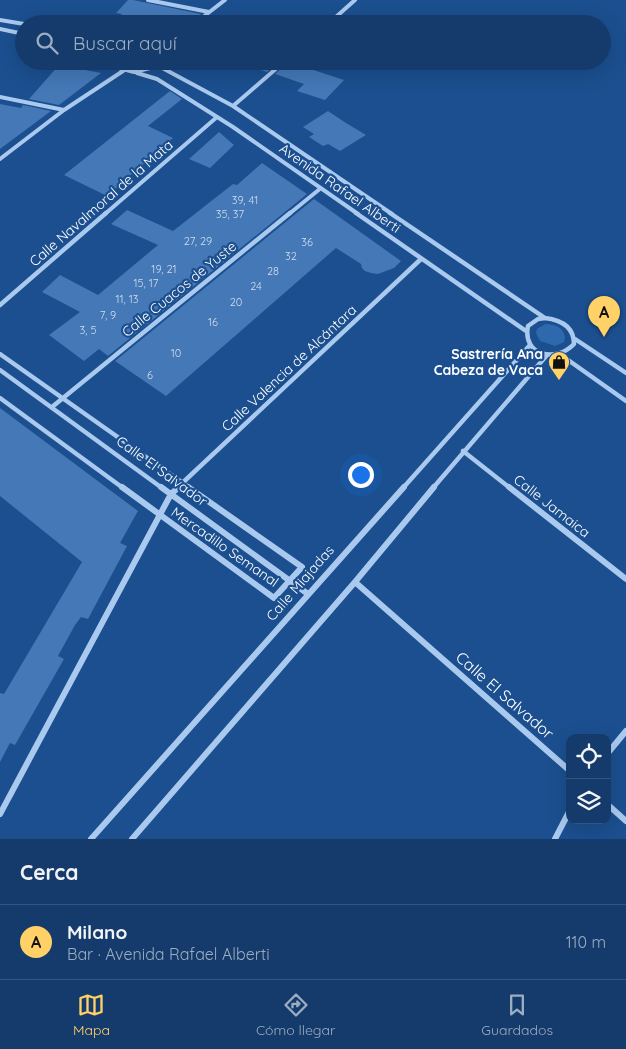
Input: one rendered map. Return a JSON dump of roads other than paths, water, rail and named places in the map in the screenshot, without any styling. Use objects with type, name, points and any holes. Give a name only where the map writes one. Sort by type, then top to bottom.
[{"type":"street","points":[[148,0],[209,12]]},
{"type":"street","points":[[205,15],[225,0]]},
{"type":"street","points":[[338,15],[355,0]]},
{"type":"street","points":[[0,20],[15,22]]},
{"type":"street","points":[[0,30],[15,32]]},
{"type":"street","points":[[137,73],[145,70]]},
{"type":"street","name":"Avenida Rafael Alberti","points":[[168,70],[233,106],[545,318]]},
{"type":"street","points":[[233,106],[275,70]]},
{"type":"street","points":[[0,159],[64,110],[123,71]]},
{"type":"street","name":"Avenida Rafael Alberti","points":[[123,71],[157,79],[218,117],[526,331]]},
{"type":"street","points":[[0,97],[64,110]]},
{"type":"street","name":"Calle Navalmoral de la Mata","points":[[0,305],[218,117]]},
{"type":"street","name":"Calle Cuacos de Yuste","points":[[52,407],[321,188]]},
{"type":"street","name":"Calle Valencia de Alcántara","points":[[0,814],[171,494],[421,258]]},
{"type":"street","points":[[575,339],[572,349],[561,355],[547,355],[530,345],[526,331],[532,322],[545,318],[559,320],[570,328],[575,339],[626,373]]},
{"type":"street","name":"Calle Miajadas","points":[[90,839],[530,345]]},
{"type":"street","name":"Mercadillo Semanal","points":[[0,354],[302,567],[274,598],[0,398]]},
{"type":"street","points":[[132,839],[355,582],[463,451],[547,355]]},
{"type":"street","points":[[561,355],[626,401]]},
{"type":"street","name":"Calle El Salvador","points":[[0,370],[308,594]]},
{"type":"street","name":"Calle Jamaica","points":[[463,451],[626,579]]},
{"type":"street","name":"Calle El Salvador","points":[[355,582],[566,767]]},
{"type":"street","points":[[611,749],[626,731]]},
{"type":"street","points":[[611,808],[626,821]]},
{"type":"street","points":[[555,839],[566,818]]},
{"type":"place","name":"Milano","points":[[604,337]]},
{"type":"place","name":"Sastrería Ana Cabeza de Vaca","points":[[559,381]]}]
